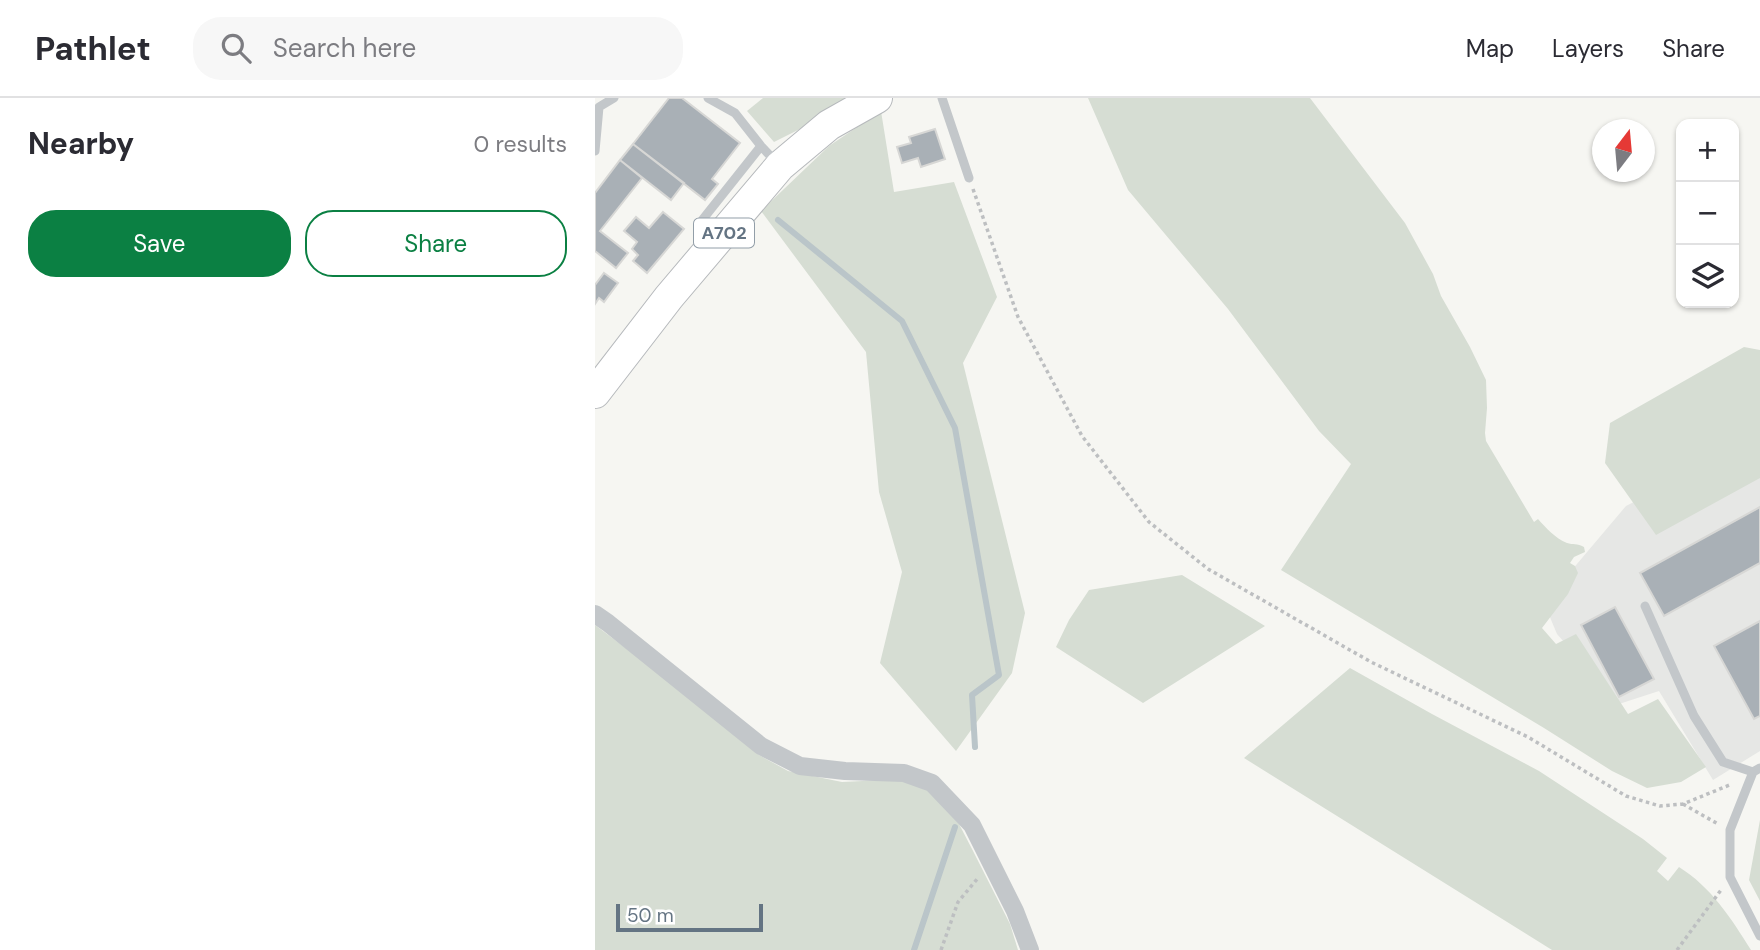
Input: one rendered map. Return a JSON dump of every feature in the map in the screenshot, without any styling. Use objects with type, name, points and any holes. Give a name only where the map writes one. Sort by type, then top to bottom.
[{"type":"highway","name":"A702","points":[[595,393],[722,235],[770,156],[877,98]]},
{"type":"street","points":[[595,614],[761,746],[800,766],[904,773],[932,783],[972,825],[1015,911],[1030,950]]},
{"type":"lane","points":[[595,151],[599,107],[614,98]]},
{"type":"lane","points":[[708,98],[735,113],[770,156]]},
{"type":"lane","points":[[942,98],[969,178]]},
{"type":"lane","points":[[1645,606],[1695,716],[1723,762],[1756,770],[1730,830],[1730,877],[1760,936]]},
{"type":"path","points":[[969,178],[1018,317],[1082,436],[1149,522],[1208,569],[1371,662],[1528,737],[1626,796],[1660,806],[1683,804],[1729,785],[1756,770]]},
{"type":"path","points":[[1683,804],[1730,830]]},
{"type":"path","points":[[941,950],[958,902],[984,870],[992,865]]},
{"type":"path","points":[[1677,950],[1730,877]]},
{"type":"shaded area","points":[[763,98],[862,98],[774,142],[747,111]]},
{"type":"shaded area","points":[[1088,98],[1310,98],[1405,223],[1433,274],[1441,296],[1486,380],[1486,441],[1534,522],[1538,519],[1567,543],[1584,547],[1585,552],[1574,557],[1570,563],[1578,573],[1568,594],[1542,628],[1556,644],[1576,634],[1628,714],[1658,699],[1706,767],[1681,782],[1647,788],[1612,771],[1281,570],[1351,464],[1319,431],[1228,309],[1128,190]]},
{"type":"shaded area","points":[[881,111],[894,192],[954,182],[997,297],[963,363],[1025,613],[1012,673],[956,751],[880,663],[902,572],[879,492],[866,352],[761,211],[829,146]]},
{"type":"shaded area","points":[[1744,347],[1760,350],[1760,478],[1656,535],[1605,463],[1610,423]]},
{"type":"shaded area","points":[[1760,438],[1760,751],[1713,780],[1659,691],[1619,704],[1557,634],[1544,603],[1626,506]]},
{"type":"shaded area","points":[[1182,575],[1265,626],[1143,703],[1056,647],[1069,620],[1089,590]]},
{"type":"shaded area","points":[[595,625],[683,691],[759,755],[788,771],[842,782],[903,779],[927,788],[959,824],[1010,924],[1018,950],[595,950]]},
{"type":"shaded area","points":[[1350,668],[1539,771],[1643,839],[1667,858],[1657,871],[1668,881],[1679,867],[1701,884],[1736,926],[1751,950],[1552,950],[1244,758]]},
{"type":"shaded area","points":[[1760,820],[1760,901],[1749,880]]},
{"type":"building","points":[[669,98],[682,98],[740,143],[712,179],[718,184],[705,200],[633,144]]},
{"type":"building","points":[[935,129],[945,159],[921,167],[918,158],[902,163],[897,147],[911,143],[909,137]]},
{"type":"building","points":[[633,144],[684,183],[671,200],[620,160]]},
{"type":"building","points":[[620,160],[642,178],[600,231],[628,253],[616,268],[595,251],[595,193]]},
{"type":"building","points":[[663,212],[684,229],[647,273],[633,261],[638,255],[632,249],[637,242],[624,231],[636,217],[649,228]]},
{"type":"building","points":[[604,273],[618,283],[604,302],[599,298],[595,304],[595,285]]},
{"type":"building","points":[[1760,507],[1760,563],[1664,616],[1640,573]]},
{"type":"building","points":[[1615,607],[1654,679],[1619,697],[1581,625]]},
{"type":"building","points":[[1760,621],[1760,716],[1754,719],[1714,646]]},
{"type":"waterway","points":[[778,220],[902,321],[955,428],[999,675],[972,695],[975,747]]},
{"type":"waterway","points":[[914,950],[955,827]]}]
